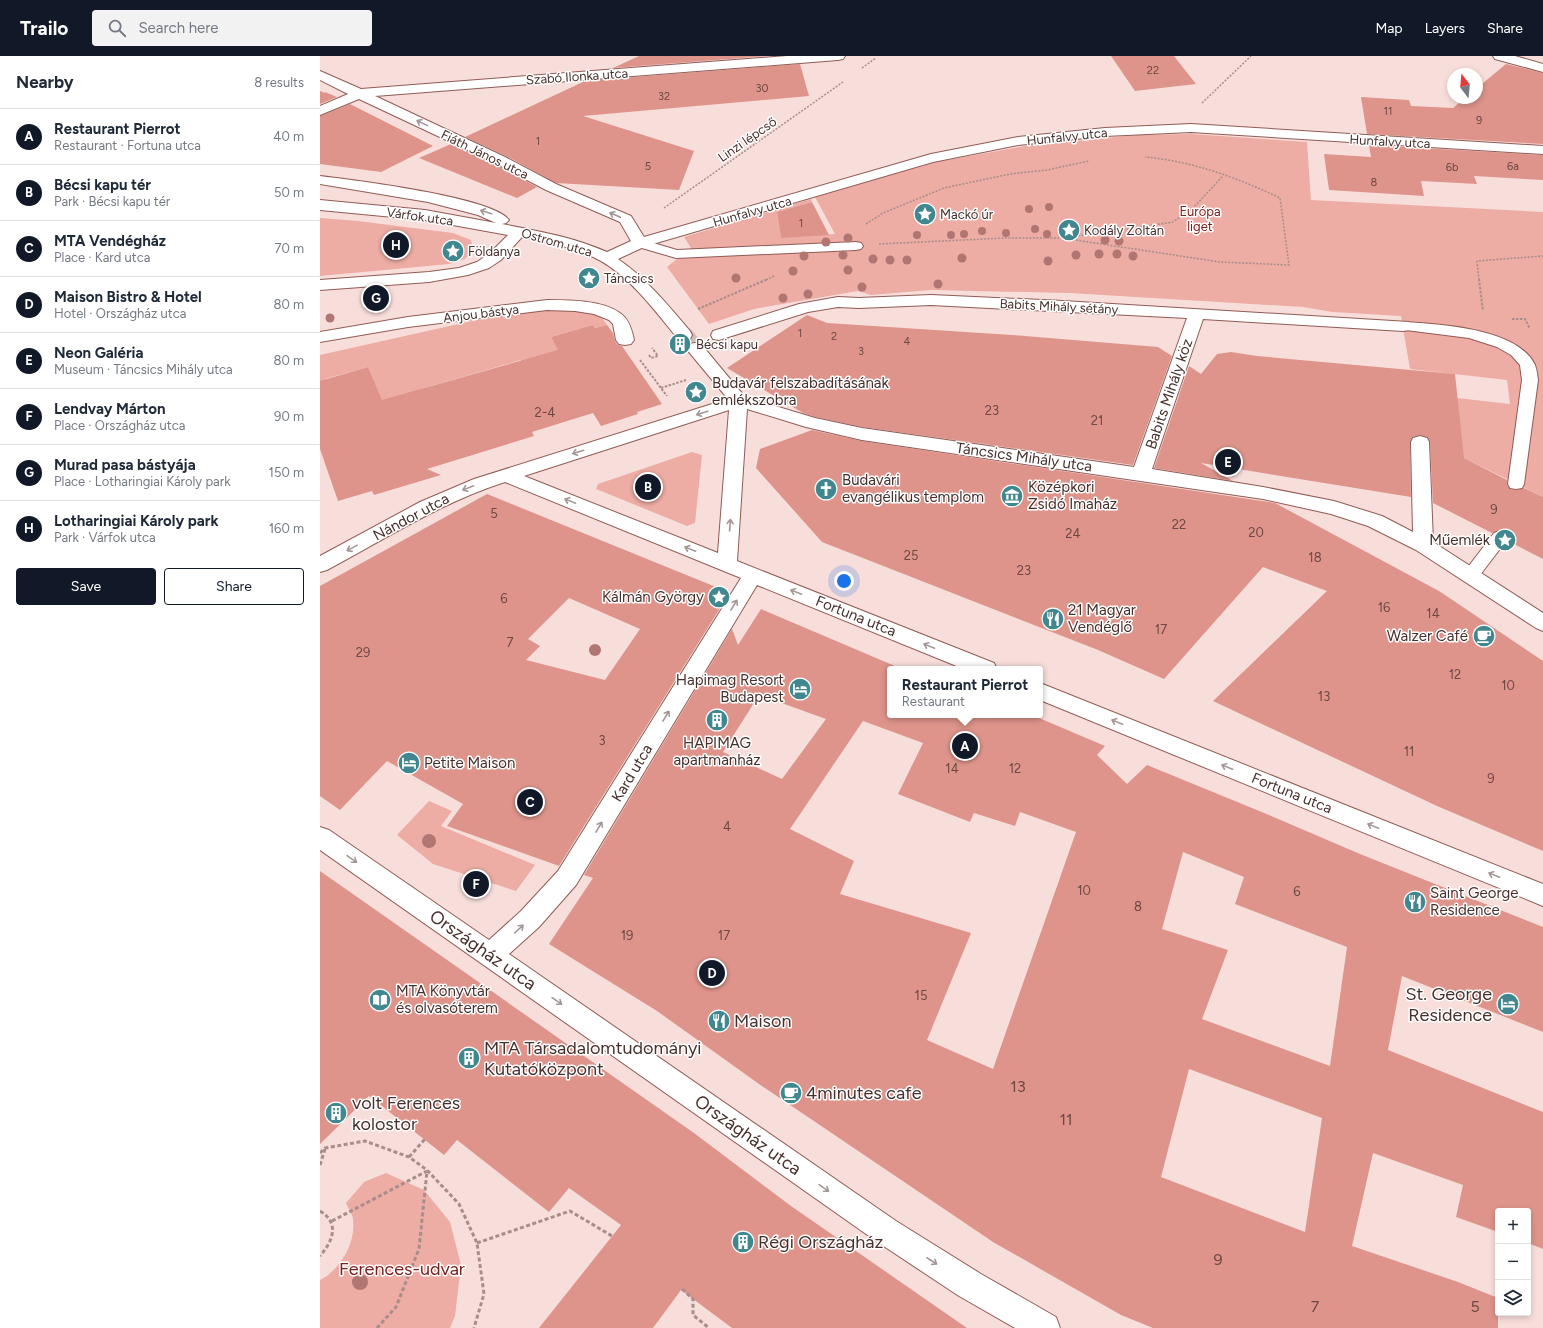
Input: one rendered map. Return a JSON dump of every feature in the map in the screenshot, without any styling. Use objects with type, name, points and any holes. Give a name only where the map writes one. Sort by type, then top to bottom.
[{"type":"street","name":"Szabó Ilonka utca","points":[[320,111],[360,93],[838,56]]},
{"type":"street","points":[[1500,56],[1543,68]]},
{"type":"street","name":"Fiáth János utca","points":[[320,75],[500,160],[551,187],[626,219],[640,243]]},
{"type":"street","name":"Hunfalvy utca","points":[[607,258],[640,243],[930,158],[1018,141],[1105,132],[1176,128],[1543,150]]},
{"type":"street","name":"Ostrom utca","points":[[320,180],[404,192],[463,205],[492,214],[518,232],[580,246],[607,258],[637,281],[690,341],[739,401]]},
{"type":"street","points":[[356,185],[379,210]]},
{"type":"street","name":"Várfok utca","points":[[320,204],[425,215],[518,232]]},
{"type":"street","points":[[320,284],[429,277],[462,272],[483,265],[495,257],[518,232]]},
{"type":"street","name":"Babits Mihály sétány","points":[[719,335],[805,308],[838,302],[859,303],[931,300],[1063,306],[1403,326]]},
{"type":"street","name":"Anjou bástya","points":[[320,337],[408,322],[566,305],[612,313],[620,322],[625,340]]},
{"type":"street","name":"Babits Mihály köz","points":[[1141,474],[1196,315]]},
{"type":"street","points":[[727,564],[739,401]]},
{"type":"street","name":"Táncsics Mihály utca","points":[[739,401],[812,423],[862,434],[1263,493],[1334,508],[1376,521],[1423,544],[1543,623]]},
{"type":"street","name":"Nándor utca","points":[[320,565],[427,507],[481,483],[739,401]]},
{"type":"street","points":[[1420,442],[1423,544]]},
{"type":"street","name":"Fortuna utca","points":[[504,475],[979,666]]},
{"type":"street","name":"Kard utca","points":[[490,955],[530,919],[567,878],[753,575]]},
{"type":"street","name":"Fortuna utca","points":[[1043,692],[1543,895]]},
{"type":"street","name":"Országház utca","points":[[320,837],[886,1231],[970,1285],[1045,1328]]},
{"type":"lane","points":[[640,243],[676,254],[856,246]]},
{"type":"lane","points":[[1403,326],[1444,329],[1478,335],[1502,344],[1519,354],[1526,364],[1530,380],[1516,484]]},
{"type":"lane","points":[[1471,575],[1500,537]]},
{"type":"path","points":[[1176,128],[1251,56]]},
{"type":"path","points":[[857,72],[876,58]]},
{"type":"path","name":"Linzi lépcső","points":[[640,243],[651,218],[844,81]]},
{"type":"path","points":[[1062,238],[1220,262],[1288,265],[1280,198],[1247,182],[1169,159],[1138,156]]},
{"type":"path","points":[[883,213],[944,188],[1010,174],[1046,170],[1095,159]]},
{"type":"path","points":[[856,246],[1005,238],[1062,238],[1174,222],[1194,207],[1224,176]]},
{"type":"path","points":[[1484,318],[1477,261],[1543,257]]},
{"type":"path","points":[[672,320],[780,273]]},
{"type":"path","points":[[1511,319],[1525,319],[1530,330]]},
{"type":"path","points":[[625,340],[684,419]]},
{"type":"path","points":[[661,388],[687,379],[683,374]]},
{"type":"path","points":[[409,1157],[424,1139]]},
{"type":"path","points":[[320,1153],[325,1148],[365,1141],[409,1157],[428,1170],[459,1204],[477,1243],[484,1294],[474,1328]]},
{"type":"path","points":[[320,1165],[325,1148]]},
{"type":"path","points":[[332,1221],[428,1170]]},
{"type":"path","points":[[377,1328],[396,1307],[420,1249],[428,1170]]},
{"type":"path","points":[[320,1211],[327,1213],[332,1221],[333,1238],[320,1256]]},
{"type":"path","points":[[477,1243],[570,1211],[612,1236]]},
{"type":"path","points":[[682,1289],[693,1299],[693,1315],[709,1328]]},
{"type":"green space","name":"Európa liget","points":[[1191,134],[1307,142],[1311,200],[1543,212],[1543,497],[1464,458],[1448,397],[1510,404],[1507,380],[1410,369],[1401,316],[1333,312],[1303,307],[1070,293],[931,290],[871,295],[858,291],[754,309],[709,324],[667,267],[691,248],[684,237],[811,199],[812,202],[777,212],[781,237],[835,234],[815,197],[936,162],[1025,146],[1136,135]]},
{"type":"green space","points":[[320,218],[358,221],[453,233],[471,240],[473,250],[465,259],[449,264],[320,276]]},
{"type":"green space","points":[[569,308],[598,312],[607,325],[595,328],[593,325],[551,337],[581,389],[534,384],[521,360],[424,388],[400,445],[368,367],[325,379],[327,385],[320,386],[320,355],[472,321],[539,309]]},
{"type":"green space","points":[[692,452],[702,455],[695,523],[687,526],[596,489],[598,484]]},
{"type":"green space","points":[[429,801],[452,811],[441,826],[535,865],[516,891],[433,864],[397,835]]},
{"type":"green space","name":"Ferences-udvar","points":[[386,1173],[424,1190],[450,1222],[461,1265],[455,1316],[450,1328],[320,1328],[320,1280],[334,1270],[340,1263],[352,1238],[353,1218],[346,1203],[364,1182]]},
{"type":"building","points":[[639,56],[768,56],[613,68]]},
{"type":"building","points":[[1111,56],[1174,56],[1196,84],[1135,91]]},
{"type":"building","points":[[800,64],[809,96],[583,116],[694,151],[679,190],[556,183],[506,156],[465,137],[585,81]]},
{"type":"building","points":[[1506,64],[1543,73],[1543,144],[1367,134],[1361,97],[1409,100],[1411,106],[1453,108],[1458,104],[1483,104],[1483,83]]},
{"type":"building","points":[[320,91],[325,92],[337,97],[320,104]]},
{"type":"building","points":[[350,104],[433,146],[381,172],[320,164],[320,116]]},
{"type":"building","points":[[451,144],[494,164],[537,187],[517,198],[419,158]]},
{"type":"building","points":[[1369,145],[1543,155],[1543,180],[1474,176],[1477,184],[1421,181],[1424,196],[1329,190],[1324,154],[1371,157]]},
{"type":"building","points":[[812,202],[829,235],[781,238],[777,212]]},
{"type":"building","points":[[807,315],[827,323],[1012,335],[1158,347],[1172,356],[1133,465],[862,427],[815,417],[803,413],[727,368]]},
{"type":"building","points":[[593,325],[595,328],[607,325],[613,333],[615,341],[618,345],[622,346],[662,404],[637,412],[638,414],[601,426],[593,413],[532,432],[534,436],[427,469],[441,475],[374,495],[372,491],[338,501],[320,449],[320,381],[368,367],[382,400],[558,350],[551,337]]},
{"type":"building","points":[[1231,352],[1257,356],[1455,374],[1464,458],[1507,480],[1507,485],[1510,489],[1516,490],[1524,488],[1543,497],[1543,559],[1508,541],[1510,537],[1506,532],[1500,530],[1492,533],[1433,503],[1430,442],[1427,437],[1420,435],[1413,437],[1410,442],[1411,497],[1201,463],[1233,481],[1154,468],[1189,366],[1201,374],[1217,354]]},
{"type":"building","points":[[812,430],[862,441],[1275,503],[1439,591],[1543,661],[1543,851],[1437,806],[1213,701],[1327,591],[1263,567],[1164,679],[1098,650],[822,542],[756,468],[760,449]]},
{"type":"building","points":[[487,494],[716,587],[722,605],[559,866],[447,826],[463,804],[387,761],[340,810],[320,796],[320,586]],"holes":[[[569,598],[640,629],[605,680],[526,660],[540,646],[528,639]]]},
{"type":"building","points":[[761,609],[895,666],[887,666],[887,718],[1039,718],[1105,746],[1097,755],[1127,784],[1147,765],[1360,854],[1543,927],[1543,1032],[1402,976],[1388,1050],[1543,1112],[1543,1249],[1531,1244],[1531,1208],[1495,1208],[1495,1231],[1456,1217],[1463,1185],[1373,1153],[1352,1246],[1458,1282],[1495,1297],[1495,1316],[1498,1316],[1498,1328],[1153,1328],[1121,1315],[993,1242],[759,1084],[657,1011],[549,944],[593,878],[584,875],[732,629],[738,645]],"holes":[[[759,695],[826,719],[782,779],[723,752]],[[863,721],[923,743],[898,794],[970,822],[974,813],[1015,826],[1020,812],[1076,832],[993,1069],[927,1040],[971,933],[840,894],[854,861],[790,829]],[[1183,852],[1244,877],[1235,904],[1347,947],[1330,1066],[1202,1019],[1228,950],[1162,929]],[[1189,1069],[1322,1118],[1305,1232],[1161,1177]]]},
{"type":"building","points":[[320,871],[694,1133],[791,1206],[967,1328],[732,1328],[681,1290],[653,1328],[539,1328],[621,1225],[569,1188],[549,1212],[457,1140],[444,1155],[369,1096],[320,1144]]},
{"type":"tunnel","points":[[684,335],[695,348]]},
{"type":"place","name":"Mackó úr","points":[[925,214]]},
{"type":"place","name":"Kodály Zoltán","points":[[1069,230]]},
{"type":"place","name":"Lotharingiai Károly park","points":[[396,245]]},
{"type":"place","name":"Földanya","points":[[453,251]]},
{"type":"place","name":"Táncsics","points":[[589,278]]},
{"type":"place","name":"Murad pasa bástyája","points":[[376,298]]},
{"type":"place","name":"Bécsi kapu","points":[[680,344]]},
{"type":"place","name":"Budavár felszabadításának emlékszobra","points":[[696,392]]},
{"type":"place","name":"Neon Galéria","points":[[1228,462]]},
{"type":"place","name":"Bécsi kapu tér","points":[[648,487]]},
{"type":"place","name":"Budavári evangélikus templom","points":[[826,489]]},
{"type":"place","name":"Középkori Zsidó Imaház","points":[[1012,496]]},
{"type":"place","name":"Műemlék","points":[[1505,540]]},
{"type":"place","name":"Kálmán György","points":[[719,597]]},
{"type":"place","name":"21 Magyar Vendéglő","points":[[1053,619]]},
{"type":"place","name":"Walzer Café","points":[[1484,636]]},
{"type":"place","name":"Hapimag Resort Budapest","points":[[800,689]]},
{"type":"place","name":"HAPIMAG apartmanház","points":[[717,720]]},
{"type":"place","name":"Restaurant Pierrot","points":[[965,746]]},
{"type":"place","name":"Petite Maison","points":[[409,763]]},
{"type":"place","name":"MTA Vendégház","points":[[530,802]]},
{"type":"place","name":"Lendvay Márton","points":[[476,884]]},
{"type":"place","name":"Saint George Residence","points":[[1415,902]]},
{"type":"place","name":"Maison Bistro & Hotel","points":[[712,973]]},
{"type":"place","name":"MTA Könyvtár és olvasóterem","points":[[380,1000]]},
{"type":"place","name":"St. George Residence","points":[[1508,1004]]},
{"type":"place","name":"Maison","points":[[719,1021]]},
{"type":"place","name":"MTA Társadalomtudományi Kutatóközpont","points":[[469,1058]]},
{"type":"place","name":"4minutes cafe","points":[[791,1093]]},
{"type":"place","name":"volt Ferences kolostor","points":[[336,1113]]},
{"type":"place","name":"Régi Országház","points":[[743,1242]]}]
